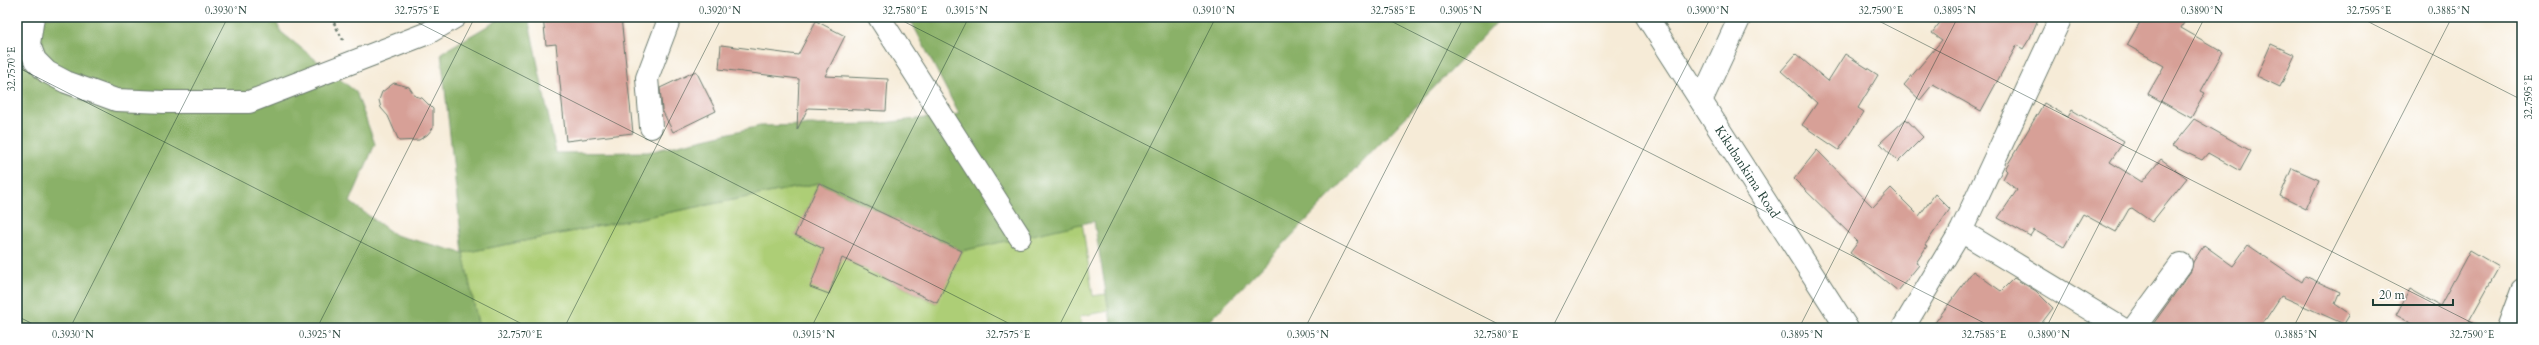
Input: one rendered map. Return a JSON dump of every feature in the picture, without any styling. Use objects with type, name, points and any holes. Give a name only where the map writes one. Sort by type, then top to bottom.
[{"type":"street","points":[[33,17],[29,44],[35,60],[47,72],[66,82],[116,100],[249,102],[428,33],[455,17]]},
{"type":"street","points":[[651,127],[647,78],[670,17]]},
{"type":"street","points":[[879,17],[1020,237]]},
{"type":"street","name":"Kikubankima Road","points":[[1647,17],[1847,328]]},
{"type":"street","points":[[1701,101],[1740,17]]},
{"type":"street","points":[[1903,328],[1961,232],[2061,17]]},
{"type":"street","points":[[1961,232],[2121,328]]},
{"type":"street","points":[[2134,328],[2181,264]]},
{"type":"street","points":[[2508,328],[2522,290]]},
{"type":"green space","points":[[17,17],[274,17],[281,32],[356,92],[375,144],[350,202],[395,235],[463,253],[479,328],[17,328]]},
{"type":"green space","points":[[503,17],[528,17],[556,153],[648,152],[760,126],[875,124],[959,114],[909,17],[1497,17],[1498,21],[1203,328],[1112,328],[1094,221],[962,251],[819,183],[463,253],[441,53]]},
{"type":"green space","points":[[819,183],[795,235],[936,303],[962,251],[1082,222],[1093,296],[1106,294],[1109,311],[1080,316],[1082,328],[479,328],[463,253]]},
{"type":"building","points":[[543,17],[621,17],[633,133],[566,141],[556,44],[546,45]]},
{"type":"building","points":[[1944,17],[2039,17],[2030,38],[2023,49],[2017,45],[1981,111],[1933,84],[1920,100],[1904,85],[1942,40],[1932,33]]},
{"type":"building","points":[[2143,17],[2187,17],[2181,28],[2223,52],[2201,91],[2205,93],[2191,118],[2148,94],[2164,66],[2127,45]]},
{"type":"building","points":[[816,21],[845,36],[825,76],[888,79],[886,111],[808,108],[797,130],[799,79],[719,69],[721,45],[798,55]]},
{"type":"building","points":[[2271,44],[2295,55],[2280,87],[2257,76]]},
{"type":"building","points":[[1796,54],[1828,81],[1845,54],[1878,75],[1858,108],[1864,112],[1839,150],[1802,125],[1817,103],[1781,71]]},
{"type":"building","points":[[696,71],[716,111],[673,132],[662,110],[660,88]]},
{"type":"building","points":[[394,83],[409,87],[415,96],[422,98],[433,109],[433,128],[427,135],[419,140],[399,141],[388,116],[381,108],[379,100],[382,92]]},
{"type":"building","points":[[2044,103],[2068,117],[2072,110],[2124,141],[2110,162],[2142,182],[2161,159],[2187,178],[2152,222],[2132,208],[2129,209],[2116,232],[2083,214],[2064,247],[2034,230],[2030,236],[1998,218],[2017,190],[2003,179],[2007,171],[2005,169]]},
{"type":"building","points":[[1906,119],[1923,137],[1898,162],[1880,143]]},
{"type":"building","points":[[2194,119],[2251,151],[2240,171],[2208,153],[2202,160],[2172,146]]},
{"type":"building","points":[[1817,150],[1873,207],[1891,188],[1919,216],[1935,194],[1950,209],[1925,245],[1927,246],[1916,263],[1919,265],[1898,291],[1850,253],[1858,242],[1794,179]]},
{"type":"building","points":[[2292,168],[2319,180],[2306,209],[2280,196]]},
{"type":"building","points":[[819,183],[962,251],[937,303],[842,258],[829,294],[810,287],[824,249],[795,235]]},
{"type":"building","points":[[2204,245],[2233,266],[2248,245],[2302,282],[2305,276],[2340,292],[2335,304],[2350,314],[2344,324],[2281,296],[2260,328],[2151,327],[2191,271],[2193,262]]},
{"type":"building","points":[[2470,250],[2499,267],[2469,321],[2481,328],[2420,328],[2396,315],[2410,289],[2440,306]]},
{"type":"building","points":[[1973,271],[2001,291],[2014,278],[2036,291],[2053,308],[2038,328],[1931,328]]}]
